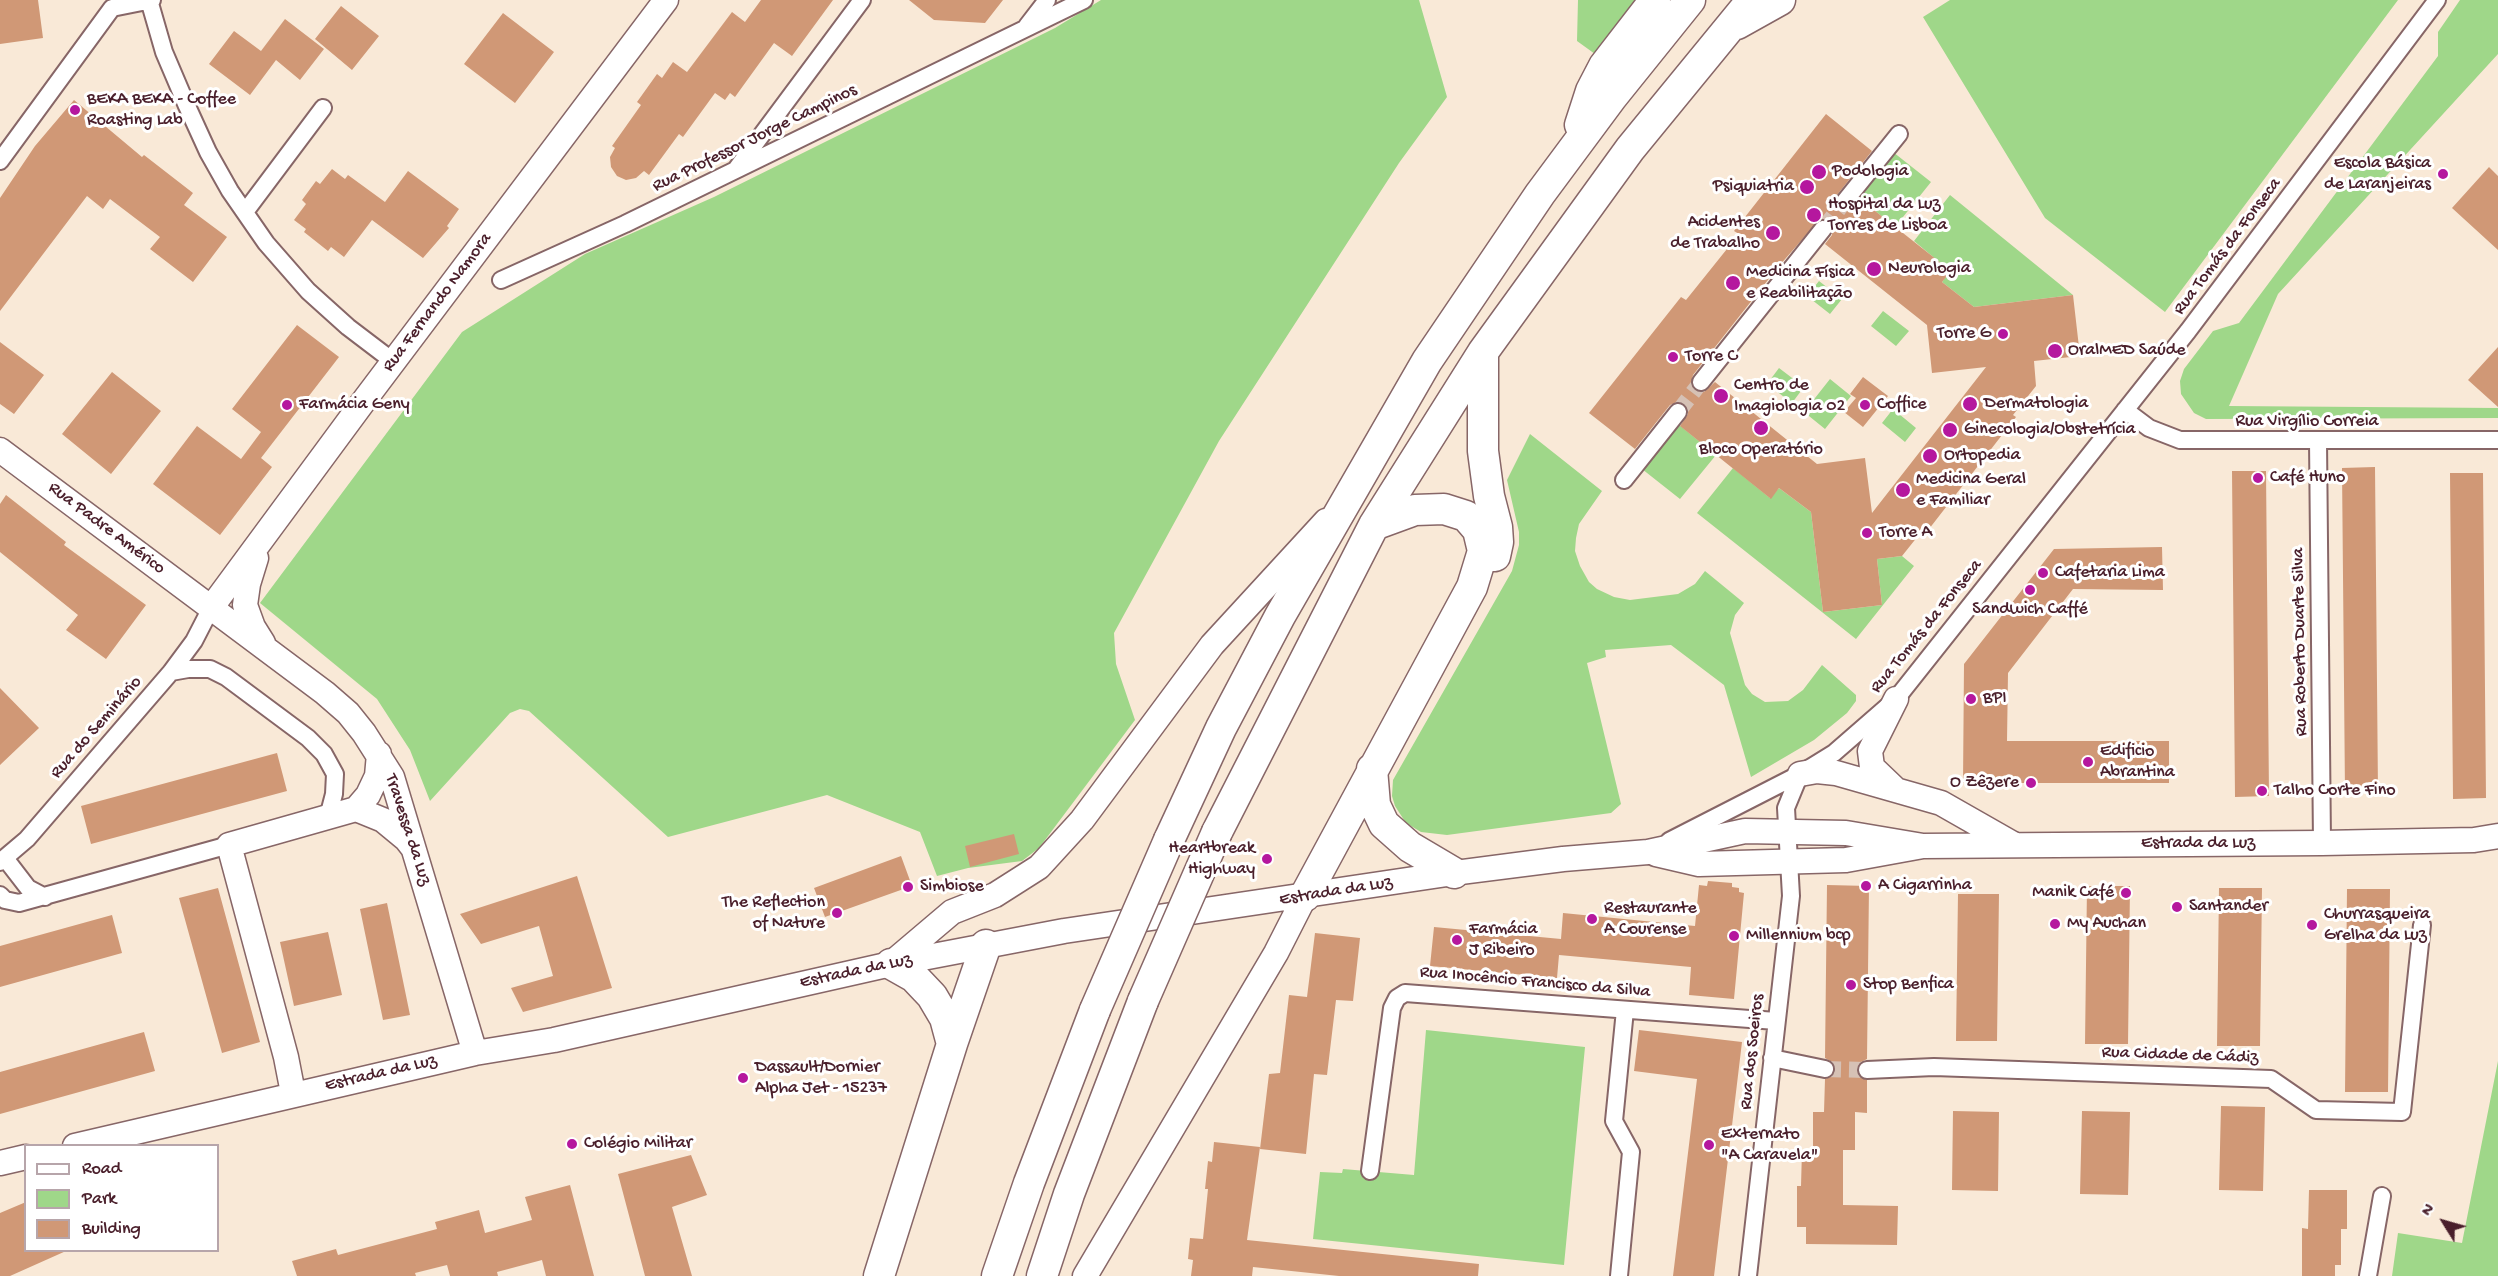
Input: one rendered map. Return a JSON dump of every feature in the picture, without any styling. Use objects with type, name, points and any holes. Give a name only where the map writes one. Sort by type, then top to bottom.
[{"type":"highway","points":[[1570,153],[1591,91],[1604,66],[1655,0]]},
{"type":"highway","points":[[997,1276],[1029,1183],[1095,1010],[1221,728],[1280,616],[1427,361],[1540,194],[1690,0]]},
{"type":"highway","points":[[1041,1276],[1069,1194],[1143,1001],[1217,832],[1374,525],[1483,352],[1630,149],[1752,0]]},
{"type":"highway","points":[[1726,29],[1780,0]]},
{"type":"highway","points":[[1472,587],[1490,566],[1498,542],[1483,451],[1483,352]]},
{"type":"highway","points":[[1305,896],[1472,587],[1483,551],[1478,530],[1466,516],[1444,509],[1415,510],[1374,525]]},
{"type":"highway","points":[[1372,769],[1375,805],[1384,824],[1410,847],[1454,873]]},
{"type":"highway","points":[[879,1276],[952,1044],[986,945]]},
{"type":"highway","points":[[891,964],[914,977],[932,996],[945,1018],[952,1044]]},
{"type":"main road","name":"Rua Fernando Namora","points":[[211,608],[666,0]]},
{"type":"main road","name":"Rua Padre Américo","points":[[0,450],[211,608]]},
{"type":"main road","points":[[891,964],[952,912],[995,895],[1039,867],[1082,820],[1212,645],[1352,493]]},
{"type":"main road","points":[[262,540],[248,584],[245,605],[253,627],[267,651]]},
{"type":"main road","name":"Travessa da Luz","points":[[211,608],[325,693],[348,713],[380,754],[392,777],[475,1053]]},
{"type":"main road","points":[[1896,699],[1872,743],[1870,760],[1877,773],[1897,790]]},
{"type":"main road","points":[[293,1093],[286,1057],[229,845],[356,809],[368,795],[377,776],[380,754]]},
{"type":"main road","points":[[1800,774],[1817,771],[1836,773],[1941,803],[2014,844]]},
{"type":"main road","points":[[356,809],[383,820],[406,838],[416,853]]},
{"type":"main road","name":"Estrada da Luz","points":[[83,1144],[293,1093],[475,1053],[554,1040],[891,964],[1064,932],[1454,873],[1563,859],[1648,852],[1745,831],[1846,833],[1923,846]]},
{"type":"main road","name":"Estrada da Luz","points":[[1648,852],[1699,864],[1846,860],[1923,846],[2322,843],[2474,840],[2498,836]]},
{"type":"main road","name":"Estrada da Luz","points":[[2474,840],[2498,844]]},
{"type":"main road","points":[[1085,1276],[1276,953],[1305,896]]},
{"type":"main road","points":[[0,1163],[24,1157]]},
{"type":"street","points":[[0,161],[112,8],[150,0],[164,52],[191,116],[208,152],[245,212],[267,243],[308,291],[348,327],[394,362]]},
{"type":"street","points":[[734,171],[862,0]]},
{"type":"street","name":"Rua Professor Jorge Campinos","points":[[1024,30],[1047,0]]},
{"type":"street","name":"Rua Professor Jorge Campinos","points":[[501,280],[625,224],[1084,0]]},
{"type":"street","name":"Rua Tomás da Fonseca","points":[[1648,852],[1800,774],[1838,750],[1896,699],[2215,296],[2438,0]]},
{"type":"street","points":[[245,212],[323,108]]},
{"type":"street","points":[[1845,201],[1899,134]]},
{"type":"street","points":[[1701,382],[1823,229]]},
{"type":"street","name":"Rua Virgílio Correia","points":[[2125,411],[2150,428],[2181,440],[2498,440]]},
{"type":"street","points":[[1624,480],[1678,412]]},
{"type":"street","name":"Rua Roberto Duarte Silva","points":[[2318,441],[2322,843]]},
{"type":"street","name":"Rua do Seminário","points":[[2,860],[27,839],[171,672],[194,641],[211,608]]},
{"type":"street","points":[[171,672],[210,669],[226,677],[308,738],[324,754],[335,774],[334,794],[328,817]]},
{"type":"street","points":[[1788,832],[1786,808],[1800,774]]},
{"type":"street","name":"Rua dos Soeiros","points":[[1748,1276],[1791,896],[1788,832]]},
{"type":"street","points":[[0,895],[5,900],[19,903],[229,845]]},
{"type":"street","points":[[2,860],[28,888],[45,897]]},
{"type":"street","name":"Rua Cidade de Cádiz","points":[[1867,1070],[1934,1067],[2271,1079],[2316,1110],[2402,1112],[2422,925]]},
{"type":"street","name":"Rua Inocêncio Francisco da Silva","points":[[1370,1171],[1392,1008],[1400,995],[1408,993],[1776,1021]]},
{"type":"street","points":[[1619,1276],[1631,1152],[1614,1121],[1625,1010]]},
{"type":"street","points":[[1772,1058],[1825,1069]]},
{"type":"street","points":[[2368,1276],[2382,1196]]},
{"type":"green space","points":[[1101,0],[1419,0],[1447,97],[1399,163],[1219,441],[1114,633],[1116,664],[1135,720],[1039,848],[1022,861],[968,868],[937,876],[920,832],[827,795],[668,837],[529,711],[520,709],[510,713],[430,801],[410,750],[377,699],[260,603],[462,332],[585,254],[714,197],[1055,28]]},
{"type":"green space","points":[[1578,0],[1637,0],[1595,54],[1577,41]]},
{"type":"green space","points":[[1950,0],[2398,0],[2165,312],[2045,218],[1923,17]]},
{"type":"green space","points":[[2460,0],[2498,0],[2498,54],[2278,294],[2229,406],[2498,408],[2498,418],[2206,419],[2194,413],[2181,394],[2180,381],[2184,369],[2213,331],[2239,323],[2438,56],[2438,32]]},
{"type":"green space","points":[[1893,152],[1931,182],[1895,227],[1858,197]]},
{"type":"green space","points":[[1950,195],[2073,295],[1974,307],[1942,282],[1950,271],[1914,241]]},
{"type":"green space","points":[[1819,281],[1842,299],[1830,314],[1807,296]]},
{"type":"green space","points":[[1883,311],[1909,331],[1896,346],[1871,326]]},
{"type":"green space","points":[[1779,368],[1804,387],[1792,403],[1767,384]]},
{"type":"green space","points":[[1830,379],[1851,396],[1825,429],[1804,412]]},
{"type":"green space","points":[[1893,409],[1916,428],[1905,442],[1882,423]]},
{"type":"green space","points":[[1678,424],[1716,455],[1680,499],[1642,469]]},
{"type":"green space","points":[[1530,434],[1602,491],[1579,524],[1576,538],[1575,551],[1589,582],[1597,589],[1614,597],[1630,600],[1678,594],[1695,584],[1705,571],[1744,603],[1735,615],[1730,633],[1745,685],[1752,694],[1765,702],[1788,701],[1803,690],[1822,665],[1856,695],[1856,701],[1847,713],[1814,740],[1751,777],[1724,685],[1671,645],[1605,650],[1606,657],[1587,663],[1621,804],[1611,813],[1447,835],[1421,832],[1406,823],[1395,806],[1392,796],[1393,780],[1512,571],[1519,545],[1519,532],[1507,480]]},
{"type":"green space","points":[[1733,468],[1770,498],[1779,488],[1811,512],[1823,612],[1882,605],[1877,559],[1902,556],[1914,566],[1856,639],[1697,513]]},
{"type":"green space","points":[[1426,1030],[1585,1047],[1564,1265],[1313,1239],[1320,1172],[1342,1173],[1343,1169],[1414,1175]]},
{"type":"green space","points":[[2498,1061],[2498,1276],[2392,1276],[2398,1233],[2462,1243]]},
{"type":"building","points":[[0,0],[38,0],[43,38],[0,44]]},
{"type":"building","points":[[761,0],[833,0],[792,56],[774,43],[735,97],[730,93],[725,100],[715,93],[683,137],[679,134],[649,175],[644,171],[636,178],[626,180],[617,176],[611,167],[610,157],[615,148],[612,146],[641,105],[637,102],[657,74],[662,78],[673,62],[687,72],[732,12],[745,22]]},
{"type":"building","points":[[909,0],[1003,0],[985,23],[934,20]]},
{"type":"building","points":[[341,6],[379,36],[352,70],[315,39]]},
{"type":"building","points":[[503,13],[554,52],[515,103],[464,64]]},
{"type":"building","points":[[285,19],[324,49],[300,80],[276,60],[250,95],[209,64],[234,31],[261,51]]},
{"type":"building","points":[[74,100],[142,157],[144,155],[193,193],[184,205],[227,237],[193,282],[150,249],[160,237],[110,199],[103,209],[87,196],[0,311],[0,198],[35,146]]},
{"type":"building","points":[[1826,114],[1872,151],[1837,195],[1835,200],[1838,209],[1849,211],[1860,199],[1951,271],[1942,282],[1974,307],[2073,295],[2080,356],[2034,361],[2036,386],[2013,415],[2016,417],[1929,529],[1926,526],[1902,556],[1877,559],[1882,605],[1823,612],[1811,512],[1779,488],[1771,499],[1680,426],[1688,414],[1685,404],[1679,402],[1670,405],[1635,449],[1589,413],[1681,297],[1686,300],[1739,234],[1734,231]],"holes":[[[1820,219],[1829,220],[1833,226],[1832,235],[1825,244],[1927,325],[1932,373],[1986,367],[1872,513],[1865,458],[1817,464],[1715,382],[1704,392],[1695,391],[1691,385],[1693,375],[1779,266]]]},
{"type":"building","points":[[2489,167],[2498,176],[2498,250],[2452,208]]},
{"type":"building","points":[[332,169],[345,179],[348,175],[385,202],[408,171],[459,209],[447,226],[449,228],[423,258],[372,220],[344,257],[331,247],[328,251],[304,232],[306,229],[294,220],[306,204],[302,200],[316,181],[320,184]]},
{"type":"building","points":[[297,325],[339,357],[261,458],[272,467],[220,535],[153,484],[197,426],[241,459],[261,432],[232,409]]},
{"type":"building","points":[[0,342],[44,375],[14,414],[0,404]]},
{"type":"building","points":[[2498,347],[2498,407],[2468,380]]},
{"type":"building","points":[[112,372],[161,411],[111,474],[62,434]]},
{"type":"building","name":"Coffice","points":[[1863,377],[1888,396],[1863,427],[1844,412],[1856,398],[1850,394]]},
{"type":"building","points":[[2375,467],[2378,793],[2345,793],[2342,468]]},
{"type":"building","points":[[2232,471],[2266,471],[2269,796],[2235,797]]},
{"type":"building","points":[[2450,473],[2483,473],[2486,798],[2453,799]]},
{"type":"building","points":[[6,495],[66,542],[64,545],[146,605],[106,659],[66,630],[78,615],[0,552],[0,504]]},
{"type":"building","points":[[2162,547],[2163,590],[2073,589],[2008,673],[2007,741],[2169,741],[2169,783],[1963,783],[1964,664],[2054,549]]},
{"type":"building","points":[[0,688],[39,728],[0,765]]},
{"type":"building","points":[[277,753],[287,791],[91,844],[81,806]]},
{"type":"building","points":[[1014,834],[1019,854],[970,867],[965,846]]},
{"type":"building","points":[[901,856],[912,886],[825,917],[814,888]]},
{"type":"building","points":[[577,876],[612,988],[523,1012],[511,988],[553,976],[539,926],[481,944],[460,914]]},
{"type":"building","points":[[1708,881],[1732,883],[1732,887],[1739,888],[1739,892],[1744,893],[1734,999],[1689,995],[1691,967],[1559,955],[1557,978],[1430,966],[1434,927],[1561,939],[1563,913],[1695,926],[1699,885],[1707,886]]},
{"type":"building","points":[[1827,885],[1869,886],[1867,1059],[1861,1062],[1857,1070],[1859,1076],[1867,1080],[1867,1113],[1855,1112],[1855,1150],[1843,1150],[1843,1205],[1898,1206],[1897,1245],[1806,1244],[1806,1227],[1797,1227],[1797,1186],[1801,1186],[1802,1150],[1813,1150],[1813,1112],[1824,1112],[1825,1079],[1832,1076],[1835,1071],[1832,1062],[1825,1058]]},
{"type":"building","points":[[2087,886],[2130,886],[2128,1044],[2085,1044]]},
{"type":"building","points":[[218,888],[260,1042],[222,1053],[179,898]]},
{"type":"building","points":[[2219,888],[2262,888],[2260,1046],[2217,1046]]},
{"type":"building","points":[[2347,889],[2390,889],[2388,1092],[2345,1092]]},
{"type":"building","points":[[1958,894],[1999,894],[1997,1041],[1956,1041]]},
{"type":"building","points":[[387,903],[410,1015],[383,1020],[360,909]]},
{"type":"building","points":[[112,915],[122,953],[0,987],[0,946]]},
{"type":"building","points":[[328,932],[342,995],[294,1006],[280,942]]},
{"type":"building","points":[[1315,933],[1360,938],[1353,1001],[1336,1000],[1327,1075],[1314,1074],[1306,1154],[1260,1149],[1269,1074],[1280,1073],[1289,995],[1307,997]]},
{"type":"building","points":[[1639,1030],[1742,1042],[1714,1276],[1673,1276],[1697,1079],[1634,1071]]},
{"type":"building","points":[[144,1032],[155,1071],[0,1114],[0,1072]]},
{"type":"building","points":[[2221,1106],[2265,1107],[2263,1191],[2219,1190]]},
{"type":"building","points":[[1953,1111],[1999,1112],[1998,1191],[1952,1190]]},
{"type":"building","points":[[2082,1111],[2130,1112],[2128,1195],[2080,1194]]},
{"type":"building","points":[[1214,1142],[1260,1147],[1247,1240],[1479,1264],[1478,1276],[1339,1276],[1253,1267],[1252,1276],[1191,1276],[1193,1260],[1188,1259],[1190,1238],[1203,1239],[1208,1161],[1212,1162]]},
{"type":"building","points":[[691,1155],[707,1195],[672,1207],[692,1276],[645,1276],[618,1174]]},
{"type":"building","points":[[570,1185],[594,1276],[546,1276],[542,1260],[497,1272],[498,1276],[450,1276],[447,1265],[415,1273],[416,1276],[297,1276],[292,1261],[336,1249],[338,1255],[437,1229],[435,1222],[479,1210],[485,1233],[532,1220],[525,1197]]},
{"type":"building","points":[[2309,1190],[2347,1190],[2347,1229],[2341,1229],[2341,1265],[2335,1265],[2335,1276],[2302,1276],[2302,1228],[2308,1229]]},
{"type":"building","points":[[24,1203],[24,1252],[64,1252],[10,1276],[0,1276],[0,1213]]},
{"type":"tunnel","points":[[1823,229],[1845,201]]},
{"type":"tunnel","points":[[1678,412],[1701,382]]},
{"type":"tunnel","points":[[1825,1069],[1867,1070]]},
{"type":"place","name":"BEKA BEKA - Coffee Roasting Lab","points":[[75,110]]},
{"type":"place","name":"Podologia","points":[[1819,172]]},
{"type":"place","name":"Escola Básica de Laranjeiras","points":[[2443,174]]},
{"type":"place","name":"Psiquiatria","points":[[1807,187]]},
{"type":"place","name":"Hospital da Luz Torres de Lisboa","points":[[1814,215]]},
{"type":"place","name":"Acidentes de Trabalho","points":[[1773,233]]},
{"type":"place","name":"Neurologia","points":[[1874,269]]},
{"type":"place","name":"Medicina Física e Reabilitação","points":[[1733,283]]},
{"type":"place","name":"Torre G","points":[[2003,334]]},
{"type":"place","name":"OralMED Saúde","points":[[2055,351]]},
{"type":"place","name":"Torre C","points":[[1673,357]]},
{"type":"place","name":"Centro de Imagiologia 02","points":[[1721,396]]},
{"type":"place","name":"Dermatologia","points":[[1970,404]]},
{"type":"place","name":"Farmácia Geny","points":[[287,405]]},
{"type":"place","name":"Coffice","points":[[1865,405]]},
{"type":"place","name":"Bloco Operatório","points":[[1761,428]]},
{"type":"place","name":"Ginecologia/Obstetrícia","points":[[1950,430]]},
{"type":"place","name":"Ortopedia","points":[[1930,456]]},
{"type":"place","name":"Café Huno","points":[[2258,478]]},
{"type":"place","name":"Medicina Geral e Familiar","points":[[1903,490]]},
{"type":"place","name":"Torre A","points":[[1867,533]]},
{"type":"place","name":"Cafetaria Lima","points":[[2043,573]]},
{"type":"place","name":"Sandwich Caffé","points":[[2030,590]]},
{"type":"place","name":"BPI","points":[[1971,699]]},
{"type":"place","name":"Edificio Abrantina","points":[[2088,762]]},
{"type":"place","name":"O Zêzere","points":[[2031,783]]},
{"type":"place","name":"Talho Corte Fino","points":[[2262,791]]},
{"type":"place","name":"Heartbreak Highway","points":[[1267,859]]},
{"type":"place","name":"A Cigarrinha","points":[[1866,886]]},
{"type":"place","name":"Simbiose","points":[[908,887]]},
{"type":"place","name":"Manik Café","points":[[2126,893]]},
{"type":"place","name":"Santander","points":[[2177,907]]},
{"type":"place","name":"The Reflection of Nature","points":[[837,913]]},
{"type":"place","name":"Restaurante A Courense","points":[[1592,919]]},
{"type":"place","name":"My Auchan","points":[[2055,924]]},
{"type":"place","name":"Churrasqueira Grelha da Luz","points":[[2312,925]]},
{"type":"place","name":"Millennium bcp","points":[[1734,936]]},
{"type":"place","name":"Farmácia J Ribeiro","points":[[1457,940]]},
{"type":"place","name":"Stop Benfica","points":[[1851,985]]},
{"type":"place","name":"Dassault/Dornier Alpha Jet - 15237","points":[[743,1078]]},
{"type":"place","name":"Colégio Militar","points":[[572,1144]]},
{"type":"place","name":"Externato \"A Caravela\"","points":[[1709,1145]]}]
